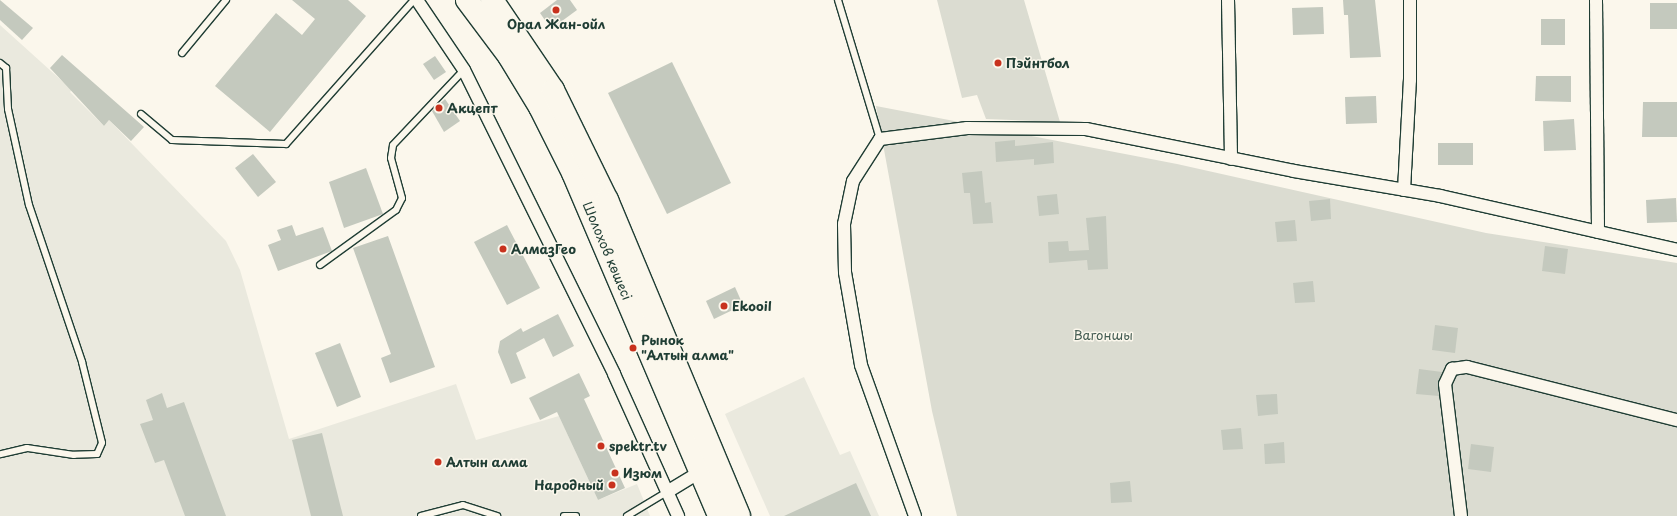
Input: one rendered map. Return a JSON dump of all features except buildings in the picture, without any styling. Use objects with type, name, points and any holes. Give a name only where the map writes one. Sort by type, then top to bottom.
[{"type":"highway","name":"Шолохов көшесі","points":[[467,0],[509,56],[540,107],[573,173],[708,467],[739,516]]},
{"type":"highway","name":"Шолохов көшесі","points":[[492,0],[553,90],[601,186],[708,467],[719,516]]},
{"type":"street","points":[[416,0],[464,70],[614,374],[678,516]]},
{"type":"street","points":[[1228,0],[1231,159]]},
{"type":"street","points":[[1404,190],[1410,80],[1410,0]]},
{"type":"street","points":[[1596,0],[1598,232]]},
{"type":"street","points":[[915,516],[861,365],[845,272],[844,224],[853,181],[880,139],[967,128],[1086,129],[1231,159],[1404,190],[1677,250]]},
{"type":"street","points":[[1461,516],[1445,384],[1452,369],[1468,367],[1677,420]]},
{"type":"street","points":[[667,492],[708,467]]},
{"type":"lane","points":[[182,53],[226,0]]},
{"type":"lane","points":[[141,114],[172,140],[286,144],[416,0]]},
{"type":"lane","points":[[838,0],[880,139]]},
{"type":"lane","points":[[0,63],[6,68],[8,109],[29,205],[82,362],[102,443],[97,454],[74,455],[27,448],[0,454]]},
{"type":"lane","points":[[320,265],[396,210],[402,198],[391,158],[393,144],[464,70]]},
{"type":"lane","points":[[627,516],[667,492]]},
{"type":"lane","points":[[421,516],[463,505],[497,516]]},
{"type":"lane","points":[[564,516],[576,516]]},
{"type":"shaded area","points":[[0,25],[72,90],[70,92],[104,126],[109,120],[226,241],[240,270],[289,439],[456,384],[476,440],[559,416],[598,500],[637,484],[650,516],[0,516]]},
{"type":"shaded area","points":[[804,377],[840,455],[850,451],[879,516],[770,516],[725,414]]},
{"type":"green space","name":"Пэйнтбол","points":[[937,0],[1024,0],[1060,122],[986,119],[977,95],[962,98]]},
{"type":"green space","name":"Вагоншы","points":[[876,106],[1177,164],[1486,233],[1677,263],[1677,516],[957,516],[932,411]]},
{"type":"place","name":"Орал Жан-ойл","points":[[556,10]]},
{"type":"place","name":"Пэйнтбол","points":[[998,63]]},
{"type":"place","name":"Акцепт","points":[[439,108]]},
{"type":"place","name":"АлмазГео","points":[[503,249]]},
{"type":"place","name":"Ekooil","points":[[724,306]]},
{"type":"place","name":"Рынок \"Алтын алма\"","points":[[633,348]]},
{"type":"place","name":"spektr.tv","points":[[601,446]]},
{"type":"place","name":"Алтын алма","points":[[438,462]]},
{"type":"place","name":"Изюм","points":[[615,473]]},
{"type":"place","name":"Народный","points":[[612,485]]}]
